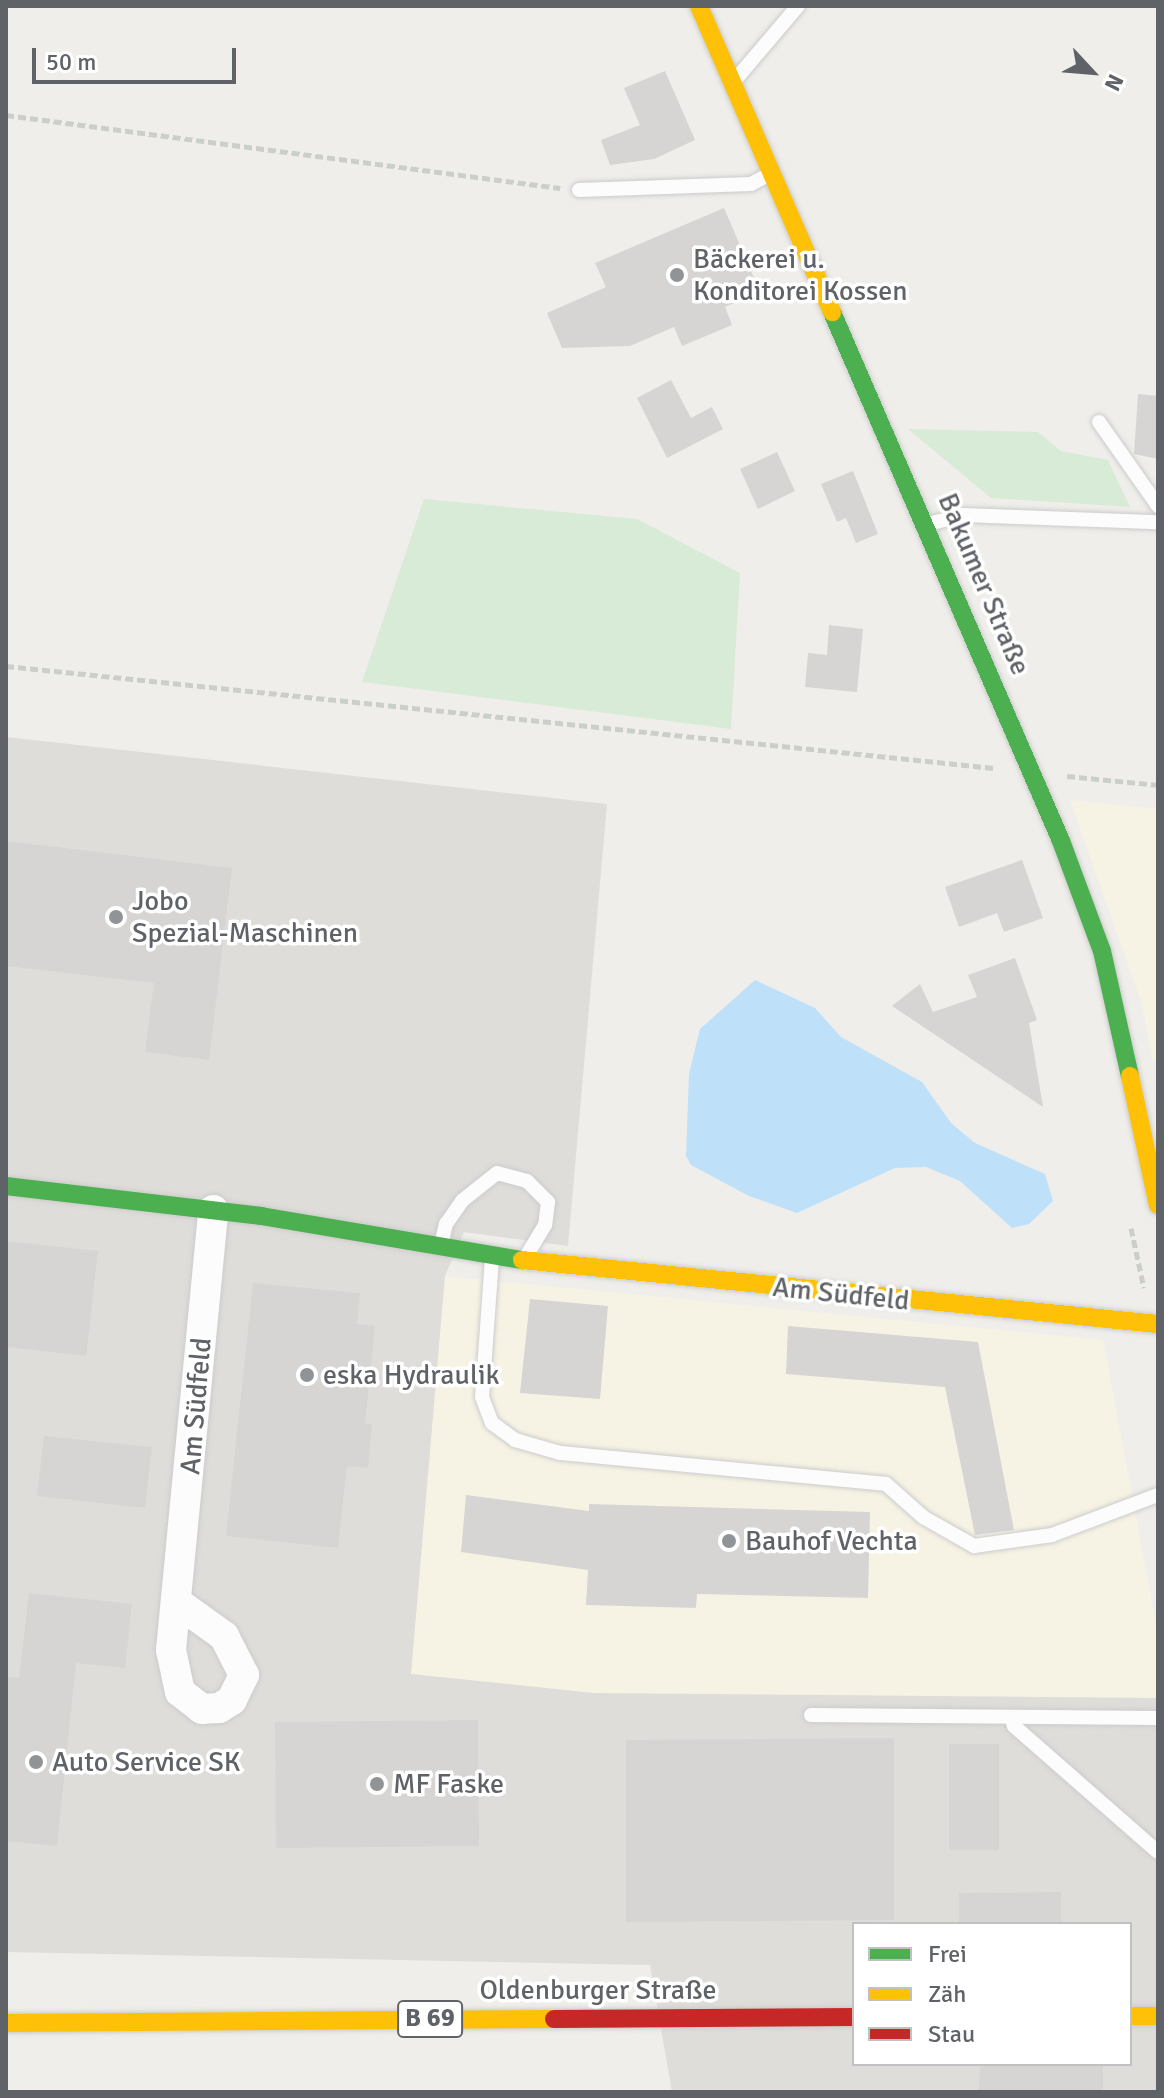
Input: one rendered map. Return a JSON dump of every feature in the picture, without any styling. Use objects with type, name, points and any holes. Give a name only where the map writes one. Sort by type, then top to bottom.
[{"type":"street","name":"Bakumer Straße","points":[[699,6],[1035,772],[1102,951],[1158,1205]]},
{"type":"street","name":"Am Südfeld","points":[[6,1186],[213,1210],[524,1260],[1158,1324]]},
{"type":"street","name":"Am Südfeld","points":[[178,1603],[213,1210]]},
{"type":"street","points":[[1132,2016],[1158,2016]]},
{"type":"street","name":"Oldenburger Straße","points":[[6,2023],[852,2017]]},
{"type":"lane","points":[[733,83],[798,6]]},
{"type":"lane","points":[[579,190],[751,184],[772,173]]},
{"type":"lane","points":[[1099,422],[1158,506]]},
{"type":"lane","points":[[928,524],[963,515],[1158,522]]},
{"type":"lane","points":[[441,1245],[446,1224],[463,1200],[497,1173],[527,1181],[548,1202],[545,1225],[524,1260]]},
{"type":"lane","points":[[493,1254],[482,1397],[492,1423],[515,1440],[560,1453],[886,1484],[923,1517],[974,1546],[1052,1535],[1158,1495]]},
{"type":"lane","points":[[811,1715],[1158,1718]]},
{"type":"lane","points":[[1012,1718],[1014,1726],[1158,1852]]},
{"type":"path","points":[[6,115],[579,190]]},
{"type":"path","points":[[6,666],[1158,785]]},
{"type":"shaded area","points":[[6,737],[607,804],[568,1246],[464,1232],[445,1276],[411,1674],[594,1693],[1158,1698],[1158,2092],[672,2092],[650,1965],[6,1952]]},
{"type":"shaded area","points":[[1070,800],[1158,809],[1158,1061],[1153,1061],[1142,1004]]},
{"type":"shaded area","points":[[444,1276],[1103,1340],[1158,1635],[1158,1698],[594,1693],[411,1674]]},
{"type":"green space","points":[[908,429],[1038,432],[1061,451],[1108,460],[1130,507],[991,498]]},
{"type":"green space","points":[[424,499],[637,519],[740,573],[731,729],[362,682]]},
{"type":"water","points":[[755,980],[815,1008],[841,1037],[922,1082],[951,1123],[975,1143],[1045,1174],[1053,1201],[1029,1224],[1012,1228],[960,1181],[926,1167],[895,1168],[797,1213],[749,1196],[691,1165],[686,1156],[689,1074],[700,1029]]},
{"type":"building","points":[[665,71],[695,140],[654,159],[610,165],[601,140],[640,125],[624,88]]},
{"type":"building","name":"Bäckerei u. Konditorei Kossen","points":[[724,208],[760,292],[725,307],[732,325],[682,346],[674,327],[630,346],[562,348],[547,313],[606,287],[595,263]]},
{"type":"building","points":[[671,380],[691,418],[712,407],[723,429],[667,458],[637,398]]},
{"type":"building","points":[[1138,394],[1158,396],[1158,459],[1134,454]]},
{"type":"building","points":[[777,452],[795,491],[758,509],[740,469]]},
{"type":"building","points":[[853,471],[878,534],[856,543],[846,518],[837,522],[821,484]]},
{"type":"building","points":[[829,625],[863,629],[857,692],[805,687],[808,653],[827,655]]},
{"type":"building","name":"Jobo Spezial-Maschinen","points":[[6,841],[232,868],[209,1060],[145,1052],[154,983],[6,966]]},
{"type":"building","points":[[1022,860],[1043,918],[1004,932],[997,913],[959,927],[945,887]]},
{"type":"building","points":[[1015,958],[1037,1020],[1029,1023],[1043,1107],[892,1006],[920,984],[933,1012],[977,997],[968,975]]},
{"type":"building","points":[[6,1241],[98,1251],[86,1356],[6,1347]]},
{"type":"building","name":"eska Hydraulik","points":[[253,1283],[360,1293],[357,1324],[375,1326],[365,1424],[372,1424],[368,1468],[347,1466],[338,1548],[226,1536]]},
{"type":"building","points":[[530,1299],[608,1306],[600,1399],[520,1393]]},
{"type":"building","points":[[788,1326],[978,1342],[1014,1530],[975,1535],[945,1387],[786,1374]]},
{"type":"building","points":[[44,1436],[152,1447],[145,1508],[37,1496]]},
{"type":"building","name":"Bauhof Vechta","points":[[466,1495],[589,1511],[589,1504],[870,1512],[868,1598],[697,1594],[696,1608],[586,1605],[588,1570],[461,1552]]},
{"type":"building","points":[[29,1593],[132,1604],[125,1668],[76,1663],[57,1846],[6,1841],[6,1677],[19,1678]]},
{"type":"building","name":"MF Faske","points":[[478,1720],[479,1846],[276,1848],[275,1722]]},
{"type":"building","points":[[894,1738],[894,1920],[626,1922],[626,1740]]},
{"type":"building","points":[[949,1744],[999,1744],[999,1850],[949,1850]]},
{"type":"building","points":[[1061,1892],[1061,1922],[959,1922],[959,1893]]},
{"type":"building","points":[[980,2066],[1103,2066],[1103,2092],[979,2092]]},
{"type":"traffic: fast","points":[[832,312],[1061,841],[1102,951],[1130,1076]]},
{"type":"traffic: fast","points":[[6,1186],[261,1216],[522,1260]]},
{"type":"traffic: slow","points":[[699,6],[832,312]]},
{"type":"traffic: slow","points":[[1130,1076],[1158,1205]]},
{"type":"traffic: slow","points":[[522,1260],[1158,1324]]},
{"type":"traffic: slow","points":[[1132,2016],[1158,2016]]},
{"type":"traffic: slow","points":[[6,2023],[554,2019]]},
{"type":"traffic: jam","points":[[554,2019],[852,2017]]},
{"type":"place","name":"Bäckerei u. Konditorei Kossen","points":[[677,275]]},
{"type":"place","name":"Jobo Spezial-Maschinen","points":[[116,917]]},
{"type":"place","name":"eska Hydraulik","points":[[307,1375]]},
{"type":"place","name":"Bauhof Vechta","points":[[729,1541]]},
{"type":"place","name":"Auto Service SK","points":[[36,1762]]},
{"type":"place","name":"MF Faske","points":[[377,1784]]}]
